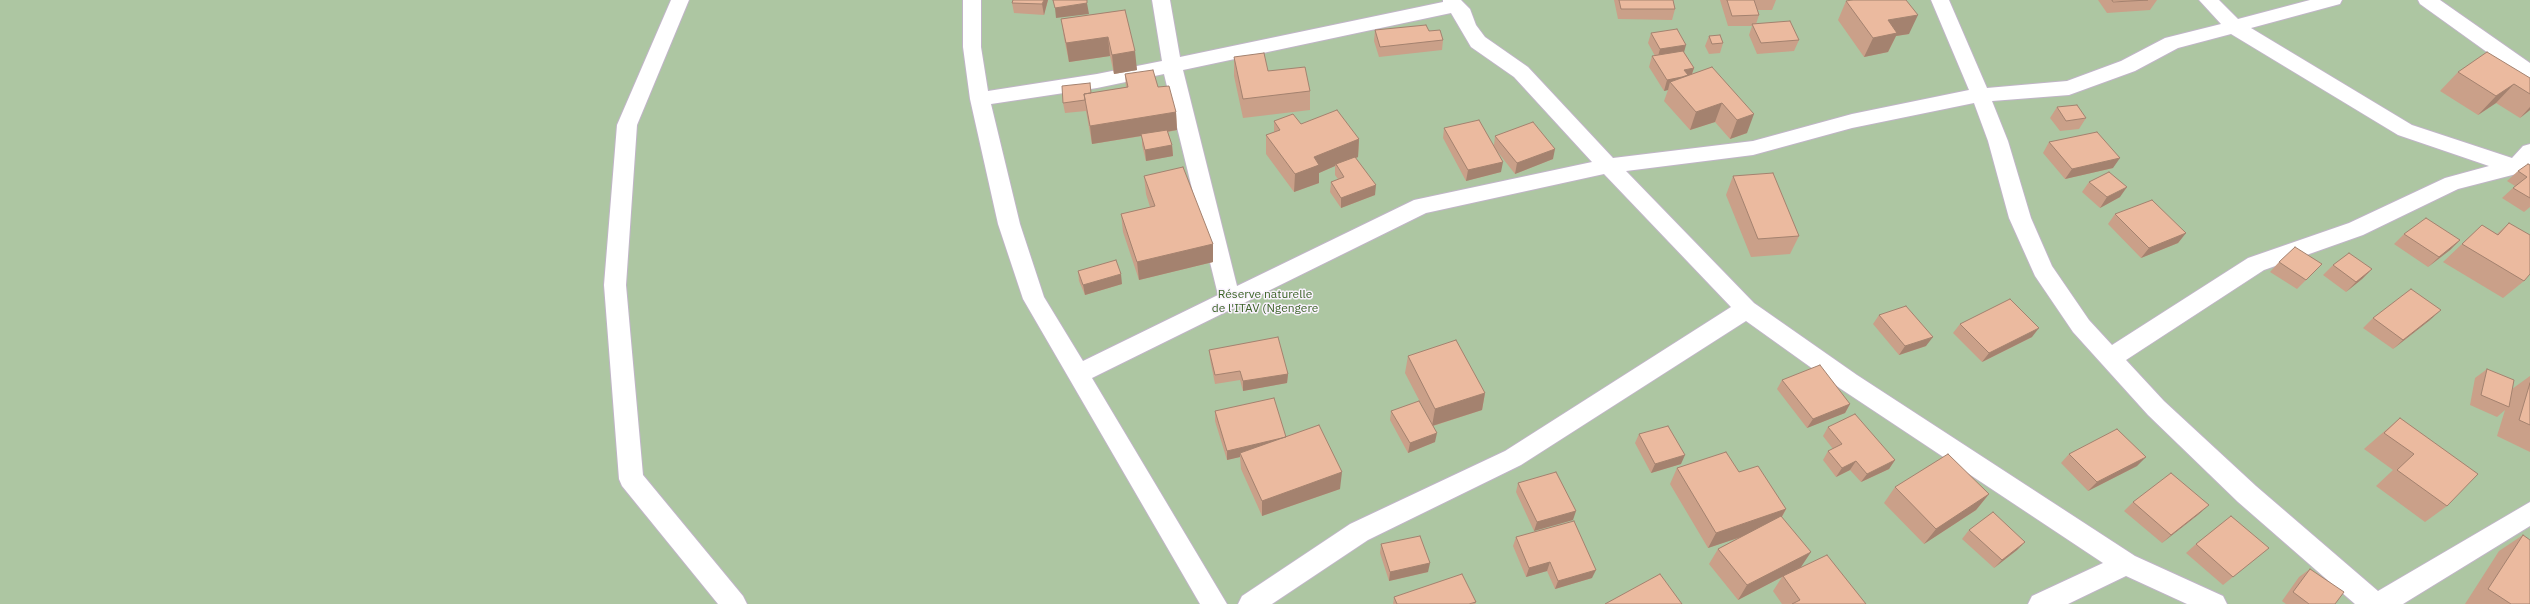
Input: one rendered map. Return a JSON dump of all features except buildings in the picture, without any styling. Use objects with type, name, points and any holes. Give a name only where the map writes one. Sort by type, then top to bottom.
[{"type":"street","points":[[680,0],[627,125],[615,285],[631,479],[734,604]]},
{"type":"street","points":[[972,0],[972,47],[980,99],[1009,224],[1034,299],[1214,604]]},
{"type":"street","points":[[1161,0],[1172,66],[1230,300]]},
{"type":"street","points":[[1940,0],[1958,38],[1998,141],[2020,218],[2043,270],[2081,326],[2156,408],[2247,494],[2374,604]]},
{"type":"street","points":[[2208,0],[2234,27],[2295,65],[2406,130],[2523,168]]},
{"type":"street","points":[[1078,374],[1421,206],[1608,166],[1752,148],[1852,121],[1980,95],[2069,88],[2128,66],[2172,43],[2333,0]]},
{"type":"street","points":[[2427,0],[2530,73]]},
{"type":"street","points":[[980,99],[1097,81],[1172,66],[1240,49],[1453,3],[1463,13],[1467,26],[1478,42],[1521,72],[1608,166],[1746,309],[1849,382],[2126,564],[2214,604]]},
{"type":"street","points":[[2523,168],[2530,151]]},
{"type":"street","points":[[2110,358],[2256,264],[2356,229],[2452,183],[2523,168]]},
{"type":"street","points":[[1251,604],[1359,532],[1513,458],[1746,309]]},
{"type":"street","points":[[2380,604],[2530,513]]},
{"type":"street","points":[[2041,604],[2126,564]]},
{"type":"green space","name":"Réserve naturelle de l'ITAV (Ngengere","points":[[0,0],[2530,0],[2530,604],[0,604]]}]
